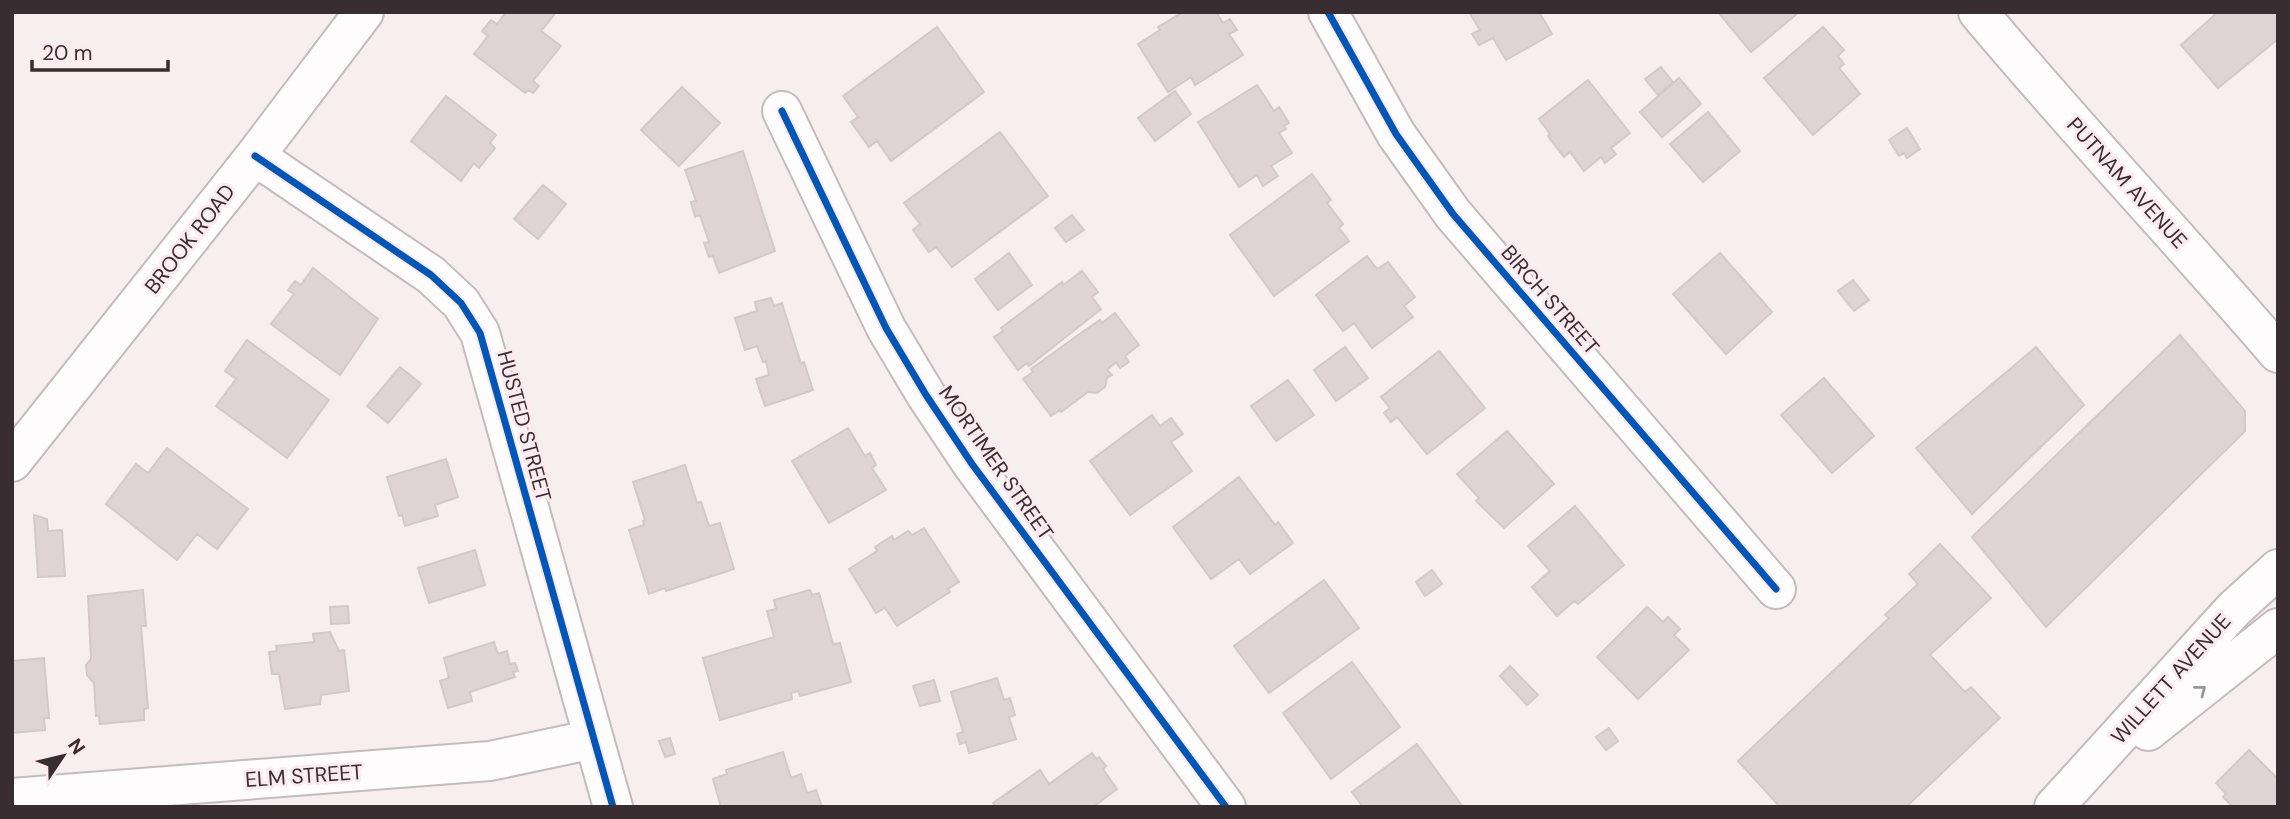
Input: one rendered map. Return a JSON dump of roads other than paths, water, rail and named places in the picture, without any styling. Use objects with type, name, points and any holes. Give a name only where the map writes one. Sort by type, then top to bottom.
[{"type":"street","name":"BROOK ROAD","points":[[12,462],[255,156],[364,12]]},
{"type":"street","name":"BIRCH STREET","points":[[1328,12],[1396,134],[1453,214],[1776,589]]},
{"type":"street","name":"PUTNAM AVENUE","points":[[1978,12],[2042,89],[2278,353]]},
{"type":"street","name":"MORTIMER STREET","points":[[782,111],[880,316],[926,394],[972,464],[1226,807]]},
{"type":"street","name":"HUSTED STREET","points":[[255,156],[431,275],[461,303],[480,333],[613,807]]},
{"type":"street","name":"WILLETT AVENUE","points":[[2062,799],[2234,609],[2278,569]]},
{"type":"street","name":"WILLETT AVENUE","points":[[2062,799],[2273,636]]},
{"type":"street","name":"ELM STREET","points":[[12,798],[490,761],[594,739]]}]
